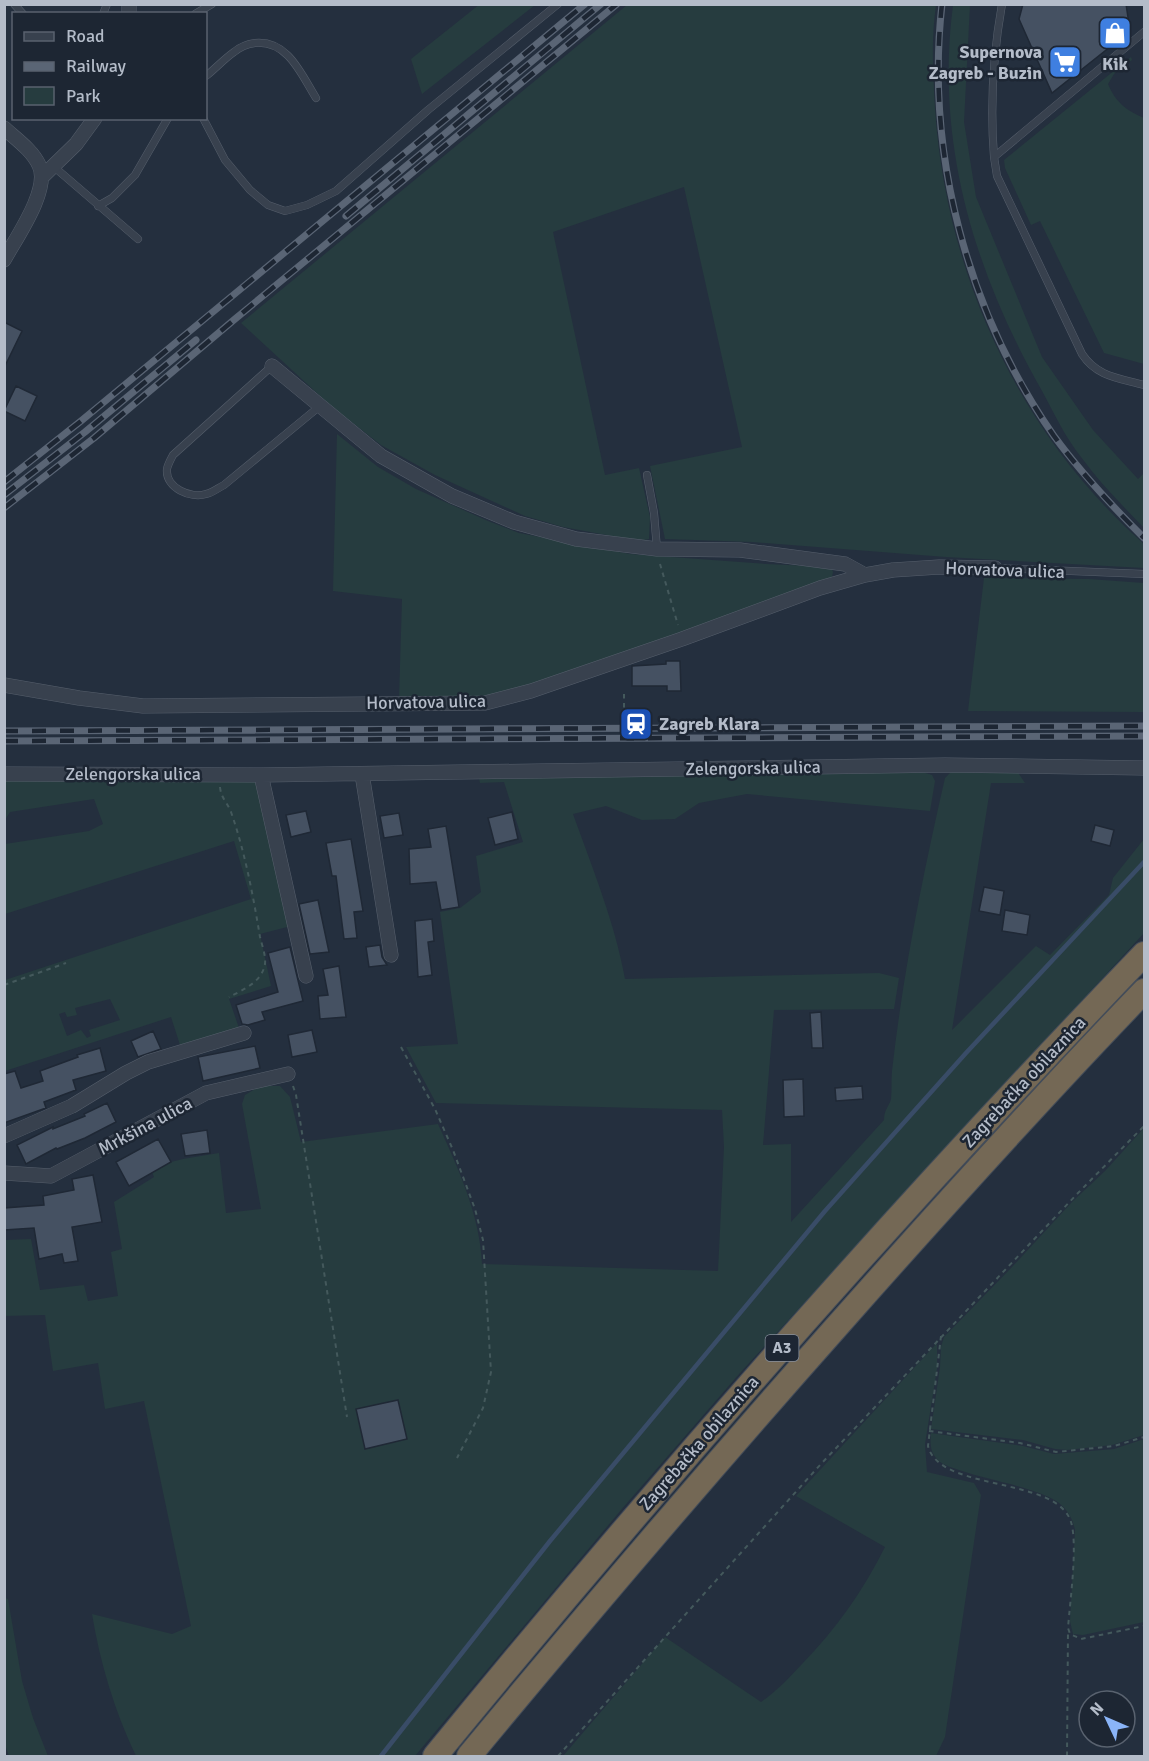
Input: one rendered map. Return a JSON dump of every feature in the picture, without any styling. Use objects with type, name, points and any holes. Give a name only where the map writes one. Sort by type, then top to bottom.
[{"type":"highway","name":"Zagrebačka obilaznica","points":[[435,1756],[536,1633],[714,1426],[923,1192],[1144,954]]},
{"type":"highway","name":"Zagrebačka obilaznica","points":[[469,1756],[735,1441],[947,1202],[1144,991]]},
{"type":"street","points":[[42,177],[76,144],[94,120]]},
{"type":"street","points":[[4,128],[34,157],[41,167],[42,177],[38,196],[4,260]]},
{"type":"street","points":[[272,366],[381,456],[452,496],[503,518],[576,539],[657,549],[740,550],[845,564],[865,575]]},
{"type":"street","name":"Horvatova ulica","points":[[4,685],[143,706],[485,703],[531,691],[820,588],[865,575],[893,570],[939,567],[995,568]]},
{"type":"street","name":"Zelengorska ulica","points":[[4,774],[261,775],[945,765],[1144,768]]},
{"type":"street","points":[[362,774],[391,955]]},
{"type":"street","points":[[261,775],[306,976]]},
{"type":"street","points":[[4,1136],[72,1106],[148,1062],[244,1033]]},
{"type":"street","name":"Mrkšina ulica","points":[[4,1173],[51,1176],[206,1093],[288,1074]]},
{"type":"lane","points":[[198,12],[212,4]]},
{"type":"lane","points":[[203,120],[225,160],[250,190],[268,205],[285,211],[307,205],[336,191],[428,110],[558,4]]},
{"type":"lane","points":[[1002,4],[995,45],[992,126],[998,176],[1087,362],[1104,374],[1144,385]]},
{"type":"lane","points":[[994,157],[1144,32]]},
{"type":"lane","points":[[207,75],[235,50],[249,44],[267,42],[282,50],[297,64],[316,98]]},
{"type":"lane","points":[[98,207],[112,198],[135,175],[167,120]]},
{"type":"lane","points":[[53,166],[138,239]]},
{"type":"lane","points":[[272,366],[173,455],[167,469],[169,478],[177,488],[190,496],[206,495],[224,485],[320,406]]},
{"type":"lane","points":[[647,475],[654,513],[657,549]]},
{"type":"lane","name":"Horvatova ulica","points":[[995,568],[1144,574]]},
{"type":"path","points":[[657,549],[682,639]]},
{"type":"path","points":[[624,694],[624,723]]},
{"type":"path","points":[[219,775],[221,796],[230,810],[240,843],[265,961],[258,977],[249,987],[229,997]]},
{"type":"path","points":[[4,984],[66,963]]},
{"type":"path","points":[[402,1047],[435,1109],[453,1150],[475,1209],[483,1240],[491,1372],[483,1408],[457,1458]]},
{"type":"path","points":[[288,1074],[296,1095],[347,1416]]},
{"type":"path","points":[[558,1756],[813,1473],[941,1336],[1144,1126]]},
{"type":"path","points":[[941,1336],[929,1431],[930,1453],[934,1461],[943,1467],[1046,1498],[1057,1504],[1070,1519],[1074,1540],[1068,1628],[1067,1756]]},
{"type":"path","points":[[929,1431],[1020,1443],[1056,1452],[1114,1446],[1144,1437]]},
{"type":"path","points":[[1068,1628],[1070,1634],[1080,1639],[1144,1626]]},
{"type":"green space","points":[[480,4],[535,5],[422,94],[411,59]]},
{"type":"green space","points":[[627,5],[936,5],[933,70],[942,171],[955,231],[973,290],[997,347],[1026,402],[1060,453],[1100,500],[1144,544],[1144,568],[946,557],[752,542],[665,539],[650,466],[742,447],[684,187],[553,232],[605,475],[639,468],[650,517],[649,539],[639,541],[563,527],[525,516],[435,475],[381,445],[331,406],[241,323]]},
{"type":"green space","points":[[953,5],[970,5],[964,122],[976,197],[1042,357],[1093,430],[1138,479],[1144,473],[1144,528],[1096,476],[1065,433],[1018,346],[979,253],[965,205],[955,156],[950,107],[949,56]]},
{"type":"green space","points":[[1131,57],[1132,60],[1114,74],[1108,84],[1122,105],[1144,118],[1144,364],[1104,353],[1040,221],[1031,225],[1005,168],[1004,160]]},
{"type":"green space","points":[[337,434],[378,467],[416,489],[519,533],[630,554],[831,567],[833,572],[831,581],[553,678],[491,697],[399,699],[402,599],[333,591]]},
{"type":"green space","points":[[984,578],[1089,579],[1144,583],[1144,712],[968,711]]},
{"type":"green space","points":[[956,770],[1017,771],[1025,783],[991,783],[952,1030],[1036,946],[1050,955],[1109,895],[1113,878],[1144,839],[1144,933],[740,1373],[621,1510],[415,1756],[136,1756],[109,1687],[92,1614],[172,1634],[191,1626],[144,1401],[105,1409],[98,1363],[53,1371],[45,1315],[5,1316],[4,1240],[31,1239],[40,1290],[84,1285],[88,1301],[118,1296],[111,1252],[122,1249],[114,1202],[154,1177],[152,1172],[171,1162],[219,1153],[226,1213],[261,1209],[242,1104],[245,1095],[260,1086],[280,1086],[290,1097],[301,1142],[438,1124],[472,1210],[482,1264],[718,1271],[724,1147],[722,1110],[436,1103],[406,1047],[458,1044],[440,912],[460,908],[481,892],[476,856],[523,842],[504,782],[480,783],[479,778],[919,771],[932,775],[935,781],[930,811],[747,794],[699,803],[675,819],[642,820],[606,806],[573,814],[609,916],[625,979],[879,973],[899,978],[894,1009],[774,1010],[763,1145],[791,1144],[791,1222],[884,1120],[891,1099],[897,1034],[921,887],[945,778]]},
{"type":"green space","points":[[5,778],[254,781],[259,787],[291,926],[260,934],[271,986],[229,999],[239,1028],[180,1045],[171,1017],[5,1071],[5,980],[251,899],[234,841],[5,914],[5,844],[89,831],[103,824],[94,799],[10,812],[5,820]],"holes":[[[110,999],[120,1020],[89,1030],[91,1036],[87,1038],[81,1030],[67,1036],[59,1014],[65,1012],[67,1017],[77,1015],[75,1008]]]},
{"type":"green space","points":[[1144,1128],[1144,1435],[1112,1445],[1067,1450],[1023,1440],[931,1429],[944,1337]]},
{"type":"green space","points":[[937,1343],[937,1369],[925,1444],[927,1472],[974,1483],[981,1495],[945,1737],[936,1756],[563,1756],[665,1637],[761,1702],[783,1684],[814,1651],[858,1594],[885,1547],[796,1496]]},
{"type":"green space","points":[[931,1433],[1023,1446],[1054,1454],[1114,1449],[1144,1439],[1144,1622],[1083,1635],[1073,1634],[1070,1621],[1075,1530],[1067,1512],[1059,1503],[1039,1493],[952,1468],[942,1463],[932,1450]]},
{"type":"green space","points":[[5,1598],[8,1599],[22,1681],[48,1756],[9,1756],[5,1745]]},
{"type":"building","name":"Supernova Zagreb - Buzin","points":[[1023,4],[1126,4],[1130,31],[1052,93],[1019,19]]},
{"type":"building","points":[[4,322],[22,331],[4,368]]},
{"type":"building","points":[[16,386],[37,396],[25,421],[4,411]]},
{"type":"building","points":[[666,661],[680,661],[681,691],[667,691],[667,686],[632,686],[632,666],[666,664]]},
{"type":"building","points":[[306,811],[311,832],[291,837],[286,815]]},
{"type":"building","points":[[512,812],[518,839],[495,845],[488,818]]},
{"type":"building","points":[[399,813],[403,835],[384,838],[380,816]]},
{"type":"building","points":[[1095,825],[1114,830],[1110,846],[1091,841]]},
{"type":"building","points":[[446,826],[459,907],[441,910],[436,882],[410,884],[409,849],[431,847],[428,829]]},
{"type":"building","points":[[351,839],[363,911],[354,912],[357,938],[344,939],[336,876],[332,876],[326,843]]},
{"type":"building","points":[[984,887],[1004,891],[1000,915],[979,911]]},
{"type":"building","points":[[318,900],[329,952],[310,954],[299,904]]},
{"type":"building","points":[[1005,910],[1030,915],[1027,935],[1002,931]]},
{"type":"building","points":[[432,919],[434,941],[428,942],[432,975],[418,977],[415,921]]},
{"type":"building","points":[[380,945],[382,957],[387,965],[369,967],[366,947]]},
{"type":"building","points":[[290,947],[303,1001],[262,1012],[265,1020],[248,1025],[242,1024],[236,1005],[278,992],[268,953]]},
{"type":"building","points":[[339,966],[346,1017],[320,1019],[318,996],[328,995],[323,969]]},
{"type":"building","points":[[821,1012],[823,1048],[812,1048],[810,1013]]},
{"type":"building","points":[[312,1030],[317,1052],[292,1057],[288,1035]]},
{"type":"building","points":[[153,1031],[161,1049],[138,1057],[131,1041]]},
{"type":"building","points":[[255,1046],[260,1068],[203,1081],[198,1057]]},
{"type":"building","points":[[100,1048],[106,1071],[73,1080],[76,1090],[44,1102],[46,1108],[4,1123],[4,1074],[15,1071],[21,1088],[43,1081],[40,1071]]},
{"type":"building","points":[[803,1079],[804,1116],[784,1117],[783,1080]]},
{"type":"building","points":[[862,1086],[863,1099],[836,1101],[835,1088]]},
{"type":"building","points":[[107,1103],[116,1122],[85,1138],[56,1148],[26,1164],[17,1145],[53,1127],[53,1129],[85,1116],[84,1114]]},
{"type":"building","points":[[207,1130],[210,1153],[185,1156],[181,1134]]},
{"type":"building","points":[[158,1139],[171,1162],[129,1186],[116,1162]]},
{"type":"building","points":[[93,1175],[102,1222],[72,1227],[78,1261],[64,1263],[62,1254],[39,1259],[34,1228],[4,1230],[4,1208],[44,1205],[43,1196],[74,1190],[72,1179]]},
{"type":"building","points":[[398,1400],[407,1439],[365,1449],[356,1409]]},
{"type":"waterway","points":[[381,1756],[550,1541],[825,1211],[966,1053],[1144,862]]},
{"type":"railway","points":[[4,482],[81,421],[585,4]]},
{"type":"railway","points":[[346,216],[601,4]]},
{"type":"railway","points":[[4,508],[94,438],[617,4]]},
{"type":"railway","points":[[942,4],[938,61],[940,117],[947,174],[959,230],[976,285],[998,338],[1024,388],[1054,436],[1097,489],[1144,538]]},
{"type":"railway","points":[[4,495],[85,432],[196,340]]},
{"type":"railway","points":[[4,731],[1144,726]]},
{"type":"railway","points":[[4,741],[1144,736]]},
{"type":"place","name":"Kik","points":[[1115,33]]},
{"type":"place","name":"Supernova Zagreb - Buzin","points":[[1065,62]]},
{"type":"place","name":"Zagreb Klara","points":[[636,724]]}]
